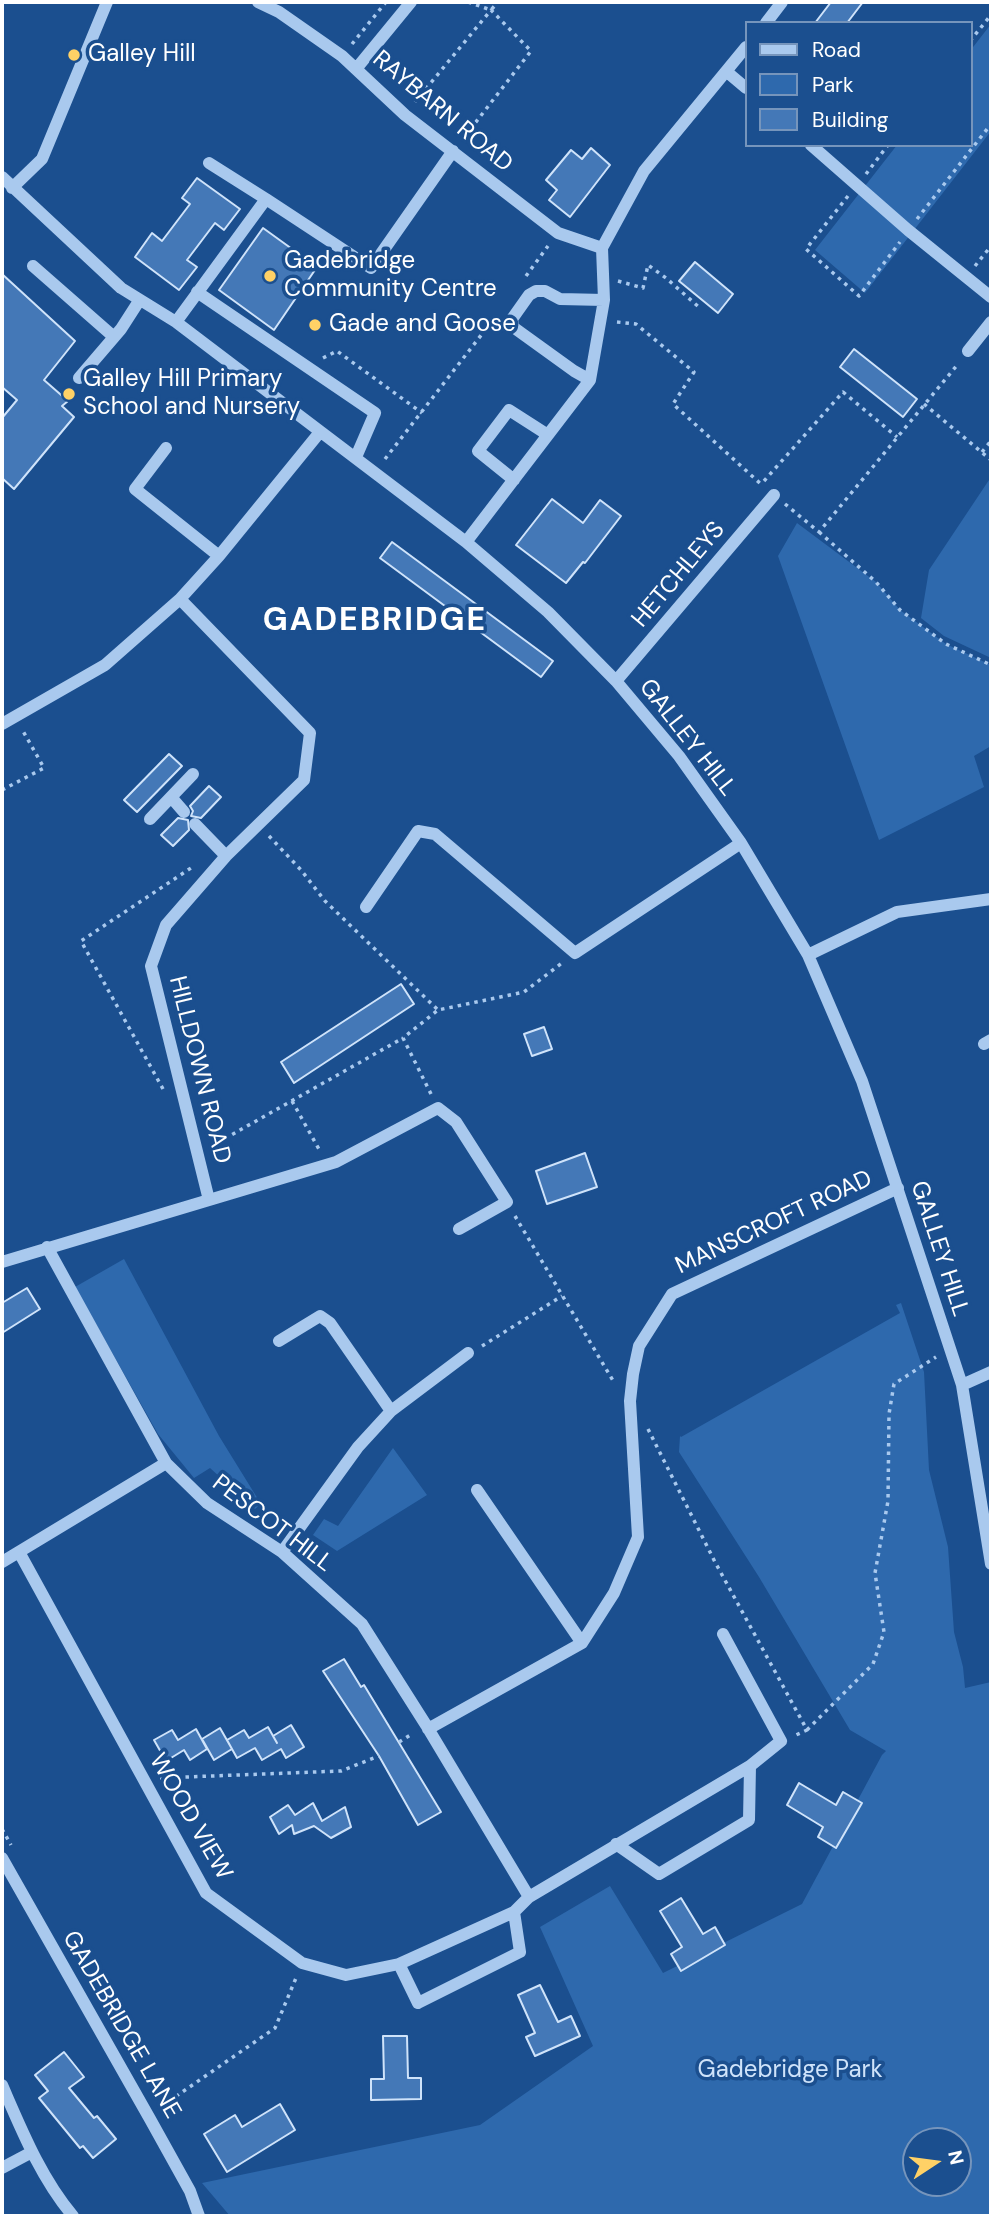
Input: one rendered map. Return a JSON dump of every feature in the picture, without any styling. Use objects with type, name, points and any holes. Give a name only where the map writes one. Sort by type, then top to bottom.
[{"type":"street","points":[[12,187],[41,159],[107,2]]},
{"type":"street","name":"RAYBARN ROAD","points":[[258,2],[279,12],[342,56],[405,115],[558,233],[602,248]]},
{"type":"street","points":[[356,69],[411,2]]},
{"type":"street","points":[[768,21],[782,2]]},
{"type":"street","points":[[466,541],[590,380],[604,300],[602,248],[644,171],[744,50]]},
{"type":"street","points":[[727,72],[744,86]]},
{"type":"street","points":[[813,147],[908,230],[991,297]]},
{"type":"street","points":[[209,163],[371,268],[453,151]]},
{"type":"street","name":"GALLEY HILL","points":[[2,177],[121,288],[176,322],[466,541],[548,612],[616,681],[680,756],[741,843],[807,955],[862,1081],[962,1385],[991,1564]]},
{"type":"street","points":[[176,322],[266,199]]},
{"type":"street","points":[[33,266],[114,337]]},
{"type":"street","points":[[590,380],[513,327],[512,319],[529,295],[536,292],[545,291],[560,299],[604,300]]},
{"type":"street","points":[[197,292],[375,413],[356,457]]},
{"type":"street","points":[[79,378],[114,337],[139,301]]},
{"type":"street","points":[[968,351],[991,322]]},
{"type":"street","points":[[514,480],[478,450],[509,410],[548,435]]},
{"type":"street","points":[[2,724],[106,665],[180,599],[219,556],[320,432]]},
{"type":"street","points":[[166,448],[135,489],[219,556]]},
{"type":"street","name":"HETCHLEYS","points":[[616,681],[774,495]]},
{"type":"street","name":"HILLDOWN ROAD","points":[[180,599],[310,733],[304,780],[226,856],[166,925],[151,966],[209,1200]]},
{"type":"street","points":[[150,819],[192,774]]},
{"type":"street","points":[[171,797],[184,812]]},
{"type":"street","points":[[195,824],[226,856]]},
{"type":"street","points":[[366,907],[418,831],[435,834],[575,953],[741,843]]},
{"type":"street","points":[[807,955],[897,912],[991,899]]},
{"type":"street","points":[[2,1262],[328,1164],[438,1108],[456,1122],[507,1202],[459,1229]]},
{"type":"street","name":"MANSCROFT ROAD","points":[[428,1729],[582,1643],[614,1593],[638,1537],[629,1401],[639,1346],[672,1294],[898,1188]]},
{"type":"street","name":"PESCOT HILL","points":[[47,1247],[166,1463],[207,1503],[282,1552],[362,1624],[529,1898]]},
{"type":"street","points":[[279,1342],[320,1316],[330,1323],[391,1411]]},
{"type":"street","points":[[282,1552],[358,1447],[391,1411],[468,1353]]},
{"type":"street","points":[[962,1385],[991,1372]]},
{"type":"street","points":[[2,1562],[166,1463]]},
{"type":"street","points":[[477,1490],[582,1643]]},
{"type":"street","name":"WOOD VIEW","points":[[19,1552],[206,1893],[302,1963],[346,1975],[399,1964],[514,1912],[529,1898],[616,1844],[750,1766],[781,1741]]},
{"type":"street","points":[[723,1634],[781,1741]]},
{"type":"street","points":[[616,1844],[659,1874],[749,1819],[750,1766]]},
{"type":"street","name":"GADEBRIDGE LANE","points":[[2,1858],[190,2191],[199,2216]]},
{"type":"street","points":[[399,1964],[418,2003],[520,1952],[514,1912]]},
{"type":"street","points":[[2,2085],[55,2195],[73,2216]]},
{"type":"street","points":[[2,2168],[32,2152]]},
{"type":"path","points":[[342,56],[386,2]]},
{"type":"path","points":[[453,151],[531,51],[492,10],[468,2]]},
{"type":"path","points":[[405,115],[498,2]]},
{"type":"path","points":[[972,39],[991,15]]},
{"type":"path","points":[[886,147],[806,249],[859,296],[991,124]]},
{"type":"path","points":[[519,285],[558,233]]},
{"type":"path","points":[[967,276],[991,246]]},
{"type":"path","points":[[602,276],[643,288],[648,265],[701,309]]},
{"type":"path","points":[[375,472],[503,306]]},
{"type":"path","points":[[602,321],[636,324],[694,372],[673,404],[761,484],[876,582],[901,610],[946,644],[991,665]]},
{"type":"path","points":[[316,361],[337,351],[422,413]]},
{"type":"path","points":[[819,532],[968,351]]},
{"type":"path","points":[[761,484],[843,392],[897,437]]},
{"type":"path","points":[[924,404],[991,460]]},
{"type":"path","points":[[982,452],[991,442]]},
{"type":"path","points":[[2,790],[44,768],[15,717]]},
{"type":"path","points":[[258,824],[301,870],[325,901],[438,1010]]},
{"type":"path","points":[[198,1154],[402,1038],[438,1010],[524,992],[575,953]]},
{"type":"path","points":[[402,1038],[438,1108]]},
{"type":"path","points":[[292,1101],[328,1164]]},
{"type":"path","points":[[507,1202],[618,1389],[629,1401]]},
{"type":"path","points":[[468,1353],[563,1296]]},
{"type":"path","points":[[781,1741],[807,1730],[873,1664],[884,1632],[875,1573],[888,1501],[889,1414],[894,1384],[950,1349]]},
{"type":"path","points":[[647,1425],[715,1562],[807,1730]]},
{"type":"path","points":[[144,1779],[341,1772],[379,1756]]},
{"type":"path","points":[[163,2106],[275,2028],[302,1963]]},
{"type":"green space","points":[[991,24],[991,131],[865,293],[815,250],[895,147],[972,147],[972,48]]},
{"type":"green space","points":[[991,477],[991,658],[944,636],[921,618],[929,570]]},
{"type":"green space","points":[[797,523],[876,582],[900,610],[946,644],[991,665],[991,746],[974,756],[984,787],[879,840],[778,556]]},
{"type":"green space","points":[[124,1259],[219,1436],[261,1504],[255,1509],[210,1468],[194,1478],[158,1434],[75,1287]]},
{"type":"green space","name":"Gadebridge Park","points":[[901,1303],[924,1372],[929,1470],[948,1547],[954,1632],[965,1688],[991,1682],[991,2216],[230,2216],[202,2183],[480,2125],[593,2046],[540,1927],[610,1886],[663,1973],[802,1904],[886,1751],[850,1730],[759,1577],[679,1452],[680,1436],[900,1313],[896,1305]]},
{"type":"green space","points":[[393,1448],[427,1495],[337,1551],[313,1535],[324,1519],[338,1526]]},
{"type":"building","points":[[831,2],[863,2],[849,21],[817,21]]},
{"type":"building","points":[[591,148],[610,165],[570,217],[549,200],[557,190],[546,180],[571,150],[582,159]]},
{"type":"building","points":[[197,178],[240,209],[224,230],[215,223],[187,260],[197,267],[179,290],[135,257],[152,233],[162,241],[190,204],[182,198]]},
{"type":"building","name":"Gadebridge Community Centre","points":[[263,228],[317,267],[274,330],[219,290]]},
{"type":"building","points":[[695,262],[733,294],[718,313],[679,281]]},
{"type":"building","points":[[2,274],[75,341],[44,380],[68,401],[62,406],[74,417],[14,489],[2,478],[2,418],[17,400],[2,387]]},
{"type":"building","points":[[854,349],[917,399],[903,417],[840,367]]},
{"type":"building","points":[[552,499],[583,523],[600,500],[621,516],[566,583],[516,545]]},
{"type":"building","points":[[392,542],[553,661],[541,677],[380,558]]},
{"type":"building","points":[[169,754],[182,766],[137,812],[124,800]]},
{"type":"building","points":[[209,786],[221,797],[201,818],[191,816],[193,811],[190,806]]},
{"type":"building","points":[[178,818],[188,820],[189,830],[173,846],[161,835]]},
{"type":"building","points":[[401,984],[414,1004],[294,1083],[281,1062]]},
{"type":"building","points":[[544,1027],[552,1049],[532,1056],[524,1034]]},
{"type":"building","points":[[585,1153],[597,1187],[547,1204],[536,1171]]},
{"type":"building","points":[[27,1288],[40,1309],[2,1333],[2,1303]]},
{"type":"building","points":[[344,1659],[361,1687],[364,1685],[441,1812],[418,1825],[379,1756],[323,1671]]},
{"type":"building","points":[[291,1725],[304,1747],[286,1758],[281,1749],[262,1760],[255,1748],[237,1758],[227,1740],[244,1730],[249,1738],[268,1727],[273,1736]]},
{"type":"building","points":[[220,1728],[232,1749],[214,1760],[202,1739]]},
{"type":"building","points":[[196,1729],[207,1749],[190,1760],[184,1750],[166,1761],[154,1740],[172,1730],[178,1740]]},
{"type":"building","points":[[799,1783],[836,1805],[843,1792],[862,1803],[836,1848],[818,1837],[823,1827],[787,1805]]},
{"type":"building","points":[[313,1803],[322,1821],[345,1807],[351,1827],[331,1838],[314,1826],[294,1834],[292,1825],[279,1834],[270,1817],[288,1805],[295,1815]]},
{"type":"building","points":[[681,1898],[703,1934],[715,1927],[725,1945],[681,1971],[671,1954],[682,1947],[660,1911]]},
{"type":"building","points":[[540,1985],[558,2022],[571,2016],[580,2036],[535,2056],[526,2037],[535,2033],[518,1995]]},
{"type":"building","points":[[383,2036],[407,2036],[408,2078],[421,2078],[421,2099],[371,2100],[371,2079],[384,2079]]},
{"type":"building","points":[[64,2052],[84,2077],[69,2088],[116,2139],[93,2158],[83,2146],[80,2148],[39,2098],[48,2091],[35,2075]]},
{"type":"building","points":[[280,2104],[295,2130],[227,2172],[204,2134],[235,2115],[242,2127]]},
{"type":"place","name":"Galley Hill","points":[[74,55]]},
{"type":"place","name":"Gadebridge Community Centre","points":[[270,276]]},
{"type":"place","name":"Gade and Goose","points":[[315,325]]},
{"type":"place","name":"Galley Hill Primary School and Nursery","points":[[69,394]]},
{"type":"district","name":"GADEBRIDGE","points":[[375,622]]}]
